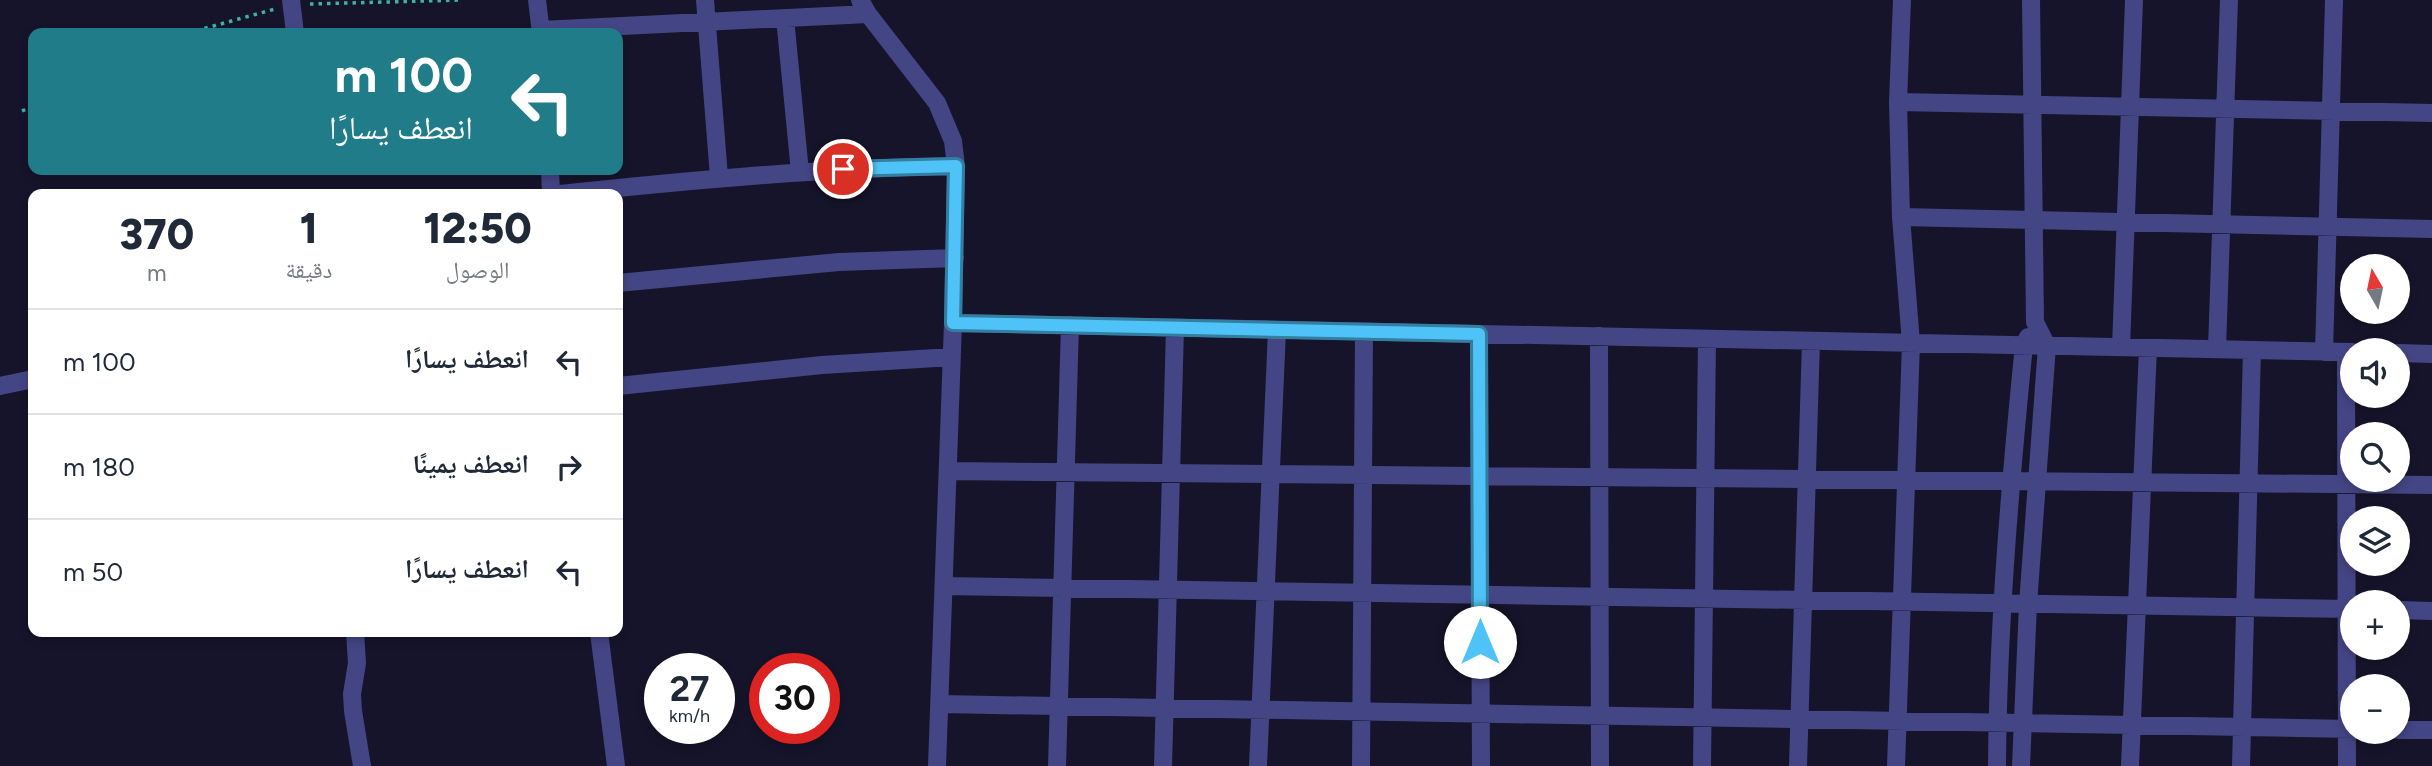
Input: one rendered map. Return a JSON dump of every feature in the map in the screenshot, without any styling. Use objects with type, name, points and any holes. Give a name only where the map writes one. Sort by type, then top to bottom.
[{"type":"street","points":[[537,0],[540,28]]},
{"type":"street","points":[[705,0],[719,177]]},
{"type":"street","points":[[1896,766],[1911,343],[1901,217],[1898,102],[1902,0]]},
{"type":"street","points":[[2021,766],[2028,604],[2047,346],[2035,322],[2031,0]]},
{"type":"street","points":[[2121,347],[2134,0]]},
{"type":"street","points":[[2217,349],[2229,0]]},
{"type":"street","points":[[2325,352],[2334,0]]},
{"type":"street","points":[[291,2],[294,28]]},
{"type":"street","points":[[596,28],[707,20],[785,18],[864,7],[937,103],[953,141],[956,166],[937,766]]},
{"type":"street","points":[[785,18],[800,172]]},
{"type":"street","points":[[1898,102],[2432,113]]},
{"type":"street","points":[[607,189],[719,177],[865,167],[956,166]]},
{"type":"street","points":[[1901,217],[2432,229]]},
{"type":"street","points":[[623,283],[839,262],[955,258]]},
{"type":"street","points":[[1997,766],[2002,603],[2010,481],[2024,345],[2035,322]]},
{"type":"street","points":[[953,323],[2340,352]]},
{"type":"street","points":[[1057,766],[1070,325]]},
{"type":"street","points":[[1163,766],[1175,328]]},
{"type":"street","points":[[1258,766],[1277,330]]},
{"type":"street","points":[[1361,766],[1364,332]]},
{"type":"street","points":[[1479,334],[1481,766]]},
{"type":"street","points":[[1599,336],[1600,766]]},
{"type":"street","points":[[1702,766],[1707,339]]},
{"type":"street","points":[[1798,766],[1811,341]]},
{"type":"street","points":[[2130,766],[2148,348]]},
{"type":"street","points":[[2241,766],[2252,350]]},
{"type":"street","points":[[2410,353],[2432,354]]},
{"type":"street","points":[[623,385],[822,365],[952,357]]},
{"type":"street","points":[[0,387],[28,380]]},
{"type":"street","points":[[948,471],[2340,484]]},
{"type":"street","points":[[2410,485],[2432,485]]},
{"type":"street","points":[[2346,492],[2349,590]]},
{"type":"street","points":[[944,586],[2340,609]]},
{"type":"street","points":[[2410,610],[2432,611]]},
{"type":"street","points":[[355,637],[357,663],[352,703],[362,766]]},
{"type":"street","points":[[600,637],[616,766]]},
{"type":"street","points":[[940,704],[2340,729]]},
{"type":"street","points":[[2410,730],[2432,730]]},
{"type":"street","points":[[2347,766],[2349,744]]},
{"type":"path","points":[[205,28],[291,2],[462,0]]},
{"type":"path","points":[[22,111],[28,108]]},
{"type":"route","points":[[843,169],[956,166],[953,323],[1479,334],[1480,642]]}]
